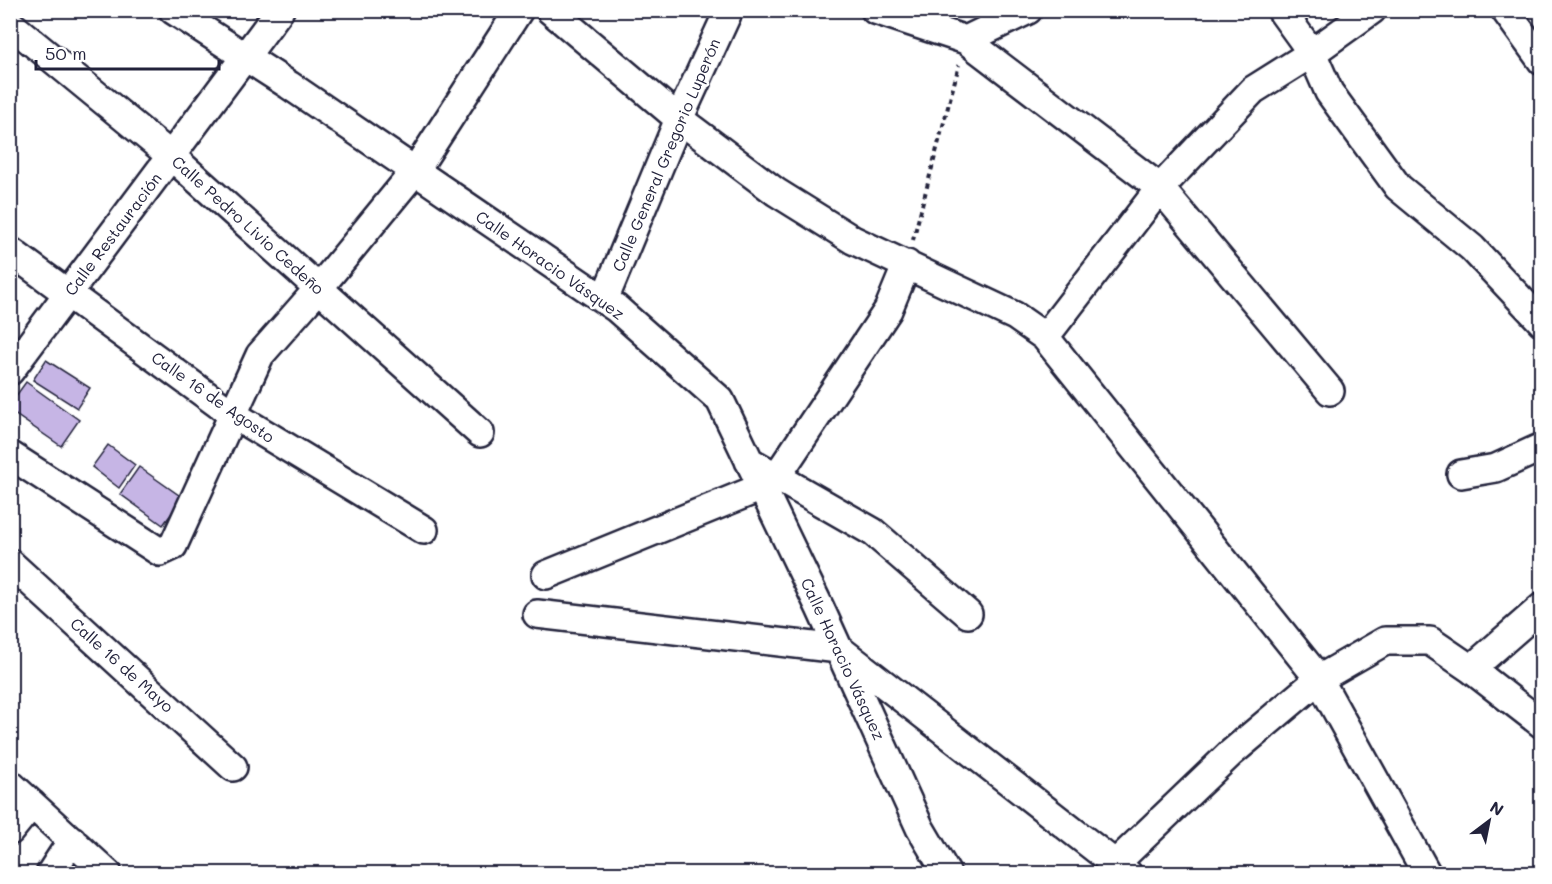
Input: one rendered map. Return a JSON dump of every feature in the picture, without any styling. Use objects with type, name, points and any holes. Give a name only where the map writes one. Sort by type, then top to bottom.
[{"type":"street","name":"Calle Horacio Vásquez","points":[[173,10],[616,308],[720,400],[749,460],[769,482],[839,649],[920,828],[947,873]]},
{"type":"street","name":"Calle Restauración","points":[[10,371],[280,10]]},
{"type":"street","points":[[10,455],[160,552],[173,546],[260,355],[319,288],[415,171],[519,10]]},
{"type":"street","points":[[550,10],[679,119],[776,192],[853,240],[1016,316],[1045,337],[1319,679],[1427,873]]},
{"type":"street","name":"Calle General Gregorio Luperón","points":[[604,300],[679,119],[729,10]]},
{"type":"street","points":[[875,10],[966,40],[1160,188],[1330,391]]},
{"type":"street","points":[[966,40],[1028,10]]},
{"type":"street","points":[[1281,10],[1312,53],[1329,92],[1398,187],[1472,248],[1542,322]]},
{"type":"street","points":[[1045,337],[1160,188],[1253,90],[1312,53],[1372,10]]},
{"type":"street","points":[[1505,10],[1542,61]]},
{"type":"street","name":"Calle Pedro Livio Cedeño","points":[[10,24],[171,156],[480,433]]},
{"type":"street","name":"Calle 16 de Agosto","points":[[10,251],[232,414],[424,530]]},
{"type":"street","points":[[546,575],[769,482],[888,310],[907,264]]},
{"type":"street","points":[[1461,474],[1497,468],[1542,447]]},
{"type":"street","points":[[769,482],[873,532],[968,614]]},
{"type":"street","name":"Calle 16 de Mayo","points":[[11,565],[233,767]]},
{"type":"street","points":[[1470,669],[1542,607]]},
{"type":"street","points":[[537,614],[839,649],[1122,868],[1230,753],[1319,679],[1385,641],[1430,641],[1542,724]]},
{"type":"street","points":[[10,784],[108,873]]},
{"type":"street","points":[[10,831],[32,804]]},
{"type":"street","points":[[50,873],[72,840]]},
{"type":"path","points":[[907,264],[966,40]]},
{"type":"building","points":[[46,360],[90,388],[77,408],[33,380]]},
{"type":"building","points":[[26,382],[79,420],[61,446],[10,411],[10,404]]},
{"type":"building","points":[[108,445],[135,465],[119,488],[92,467]]},
{"type":"building","points":[[139,467],[183,498],[163,525],[120,494]]}]
